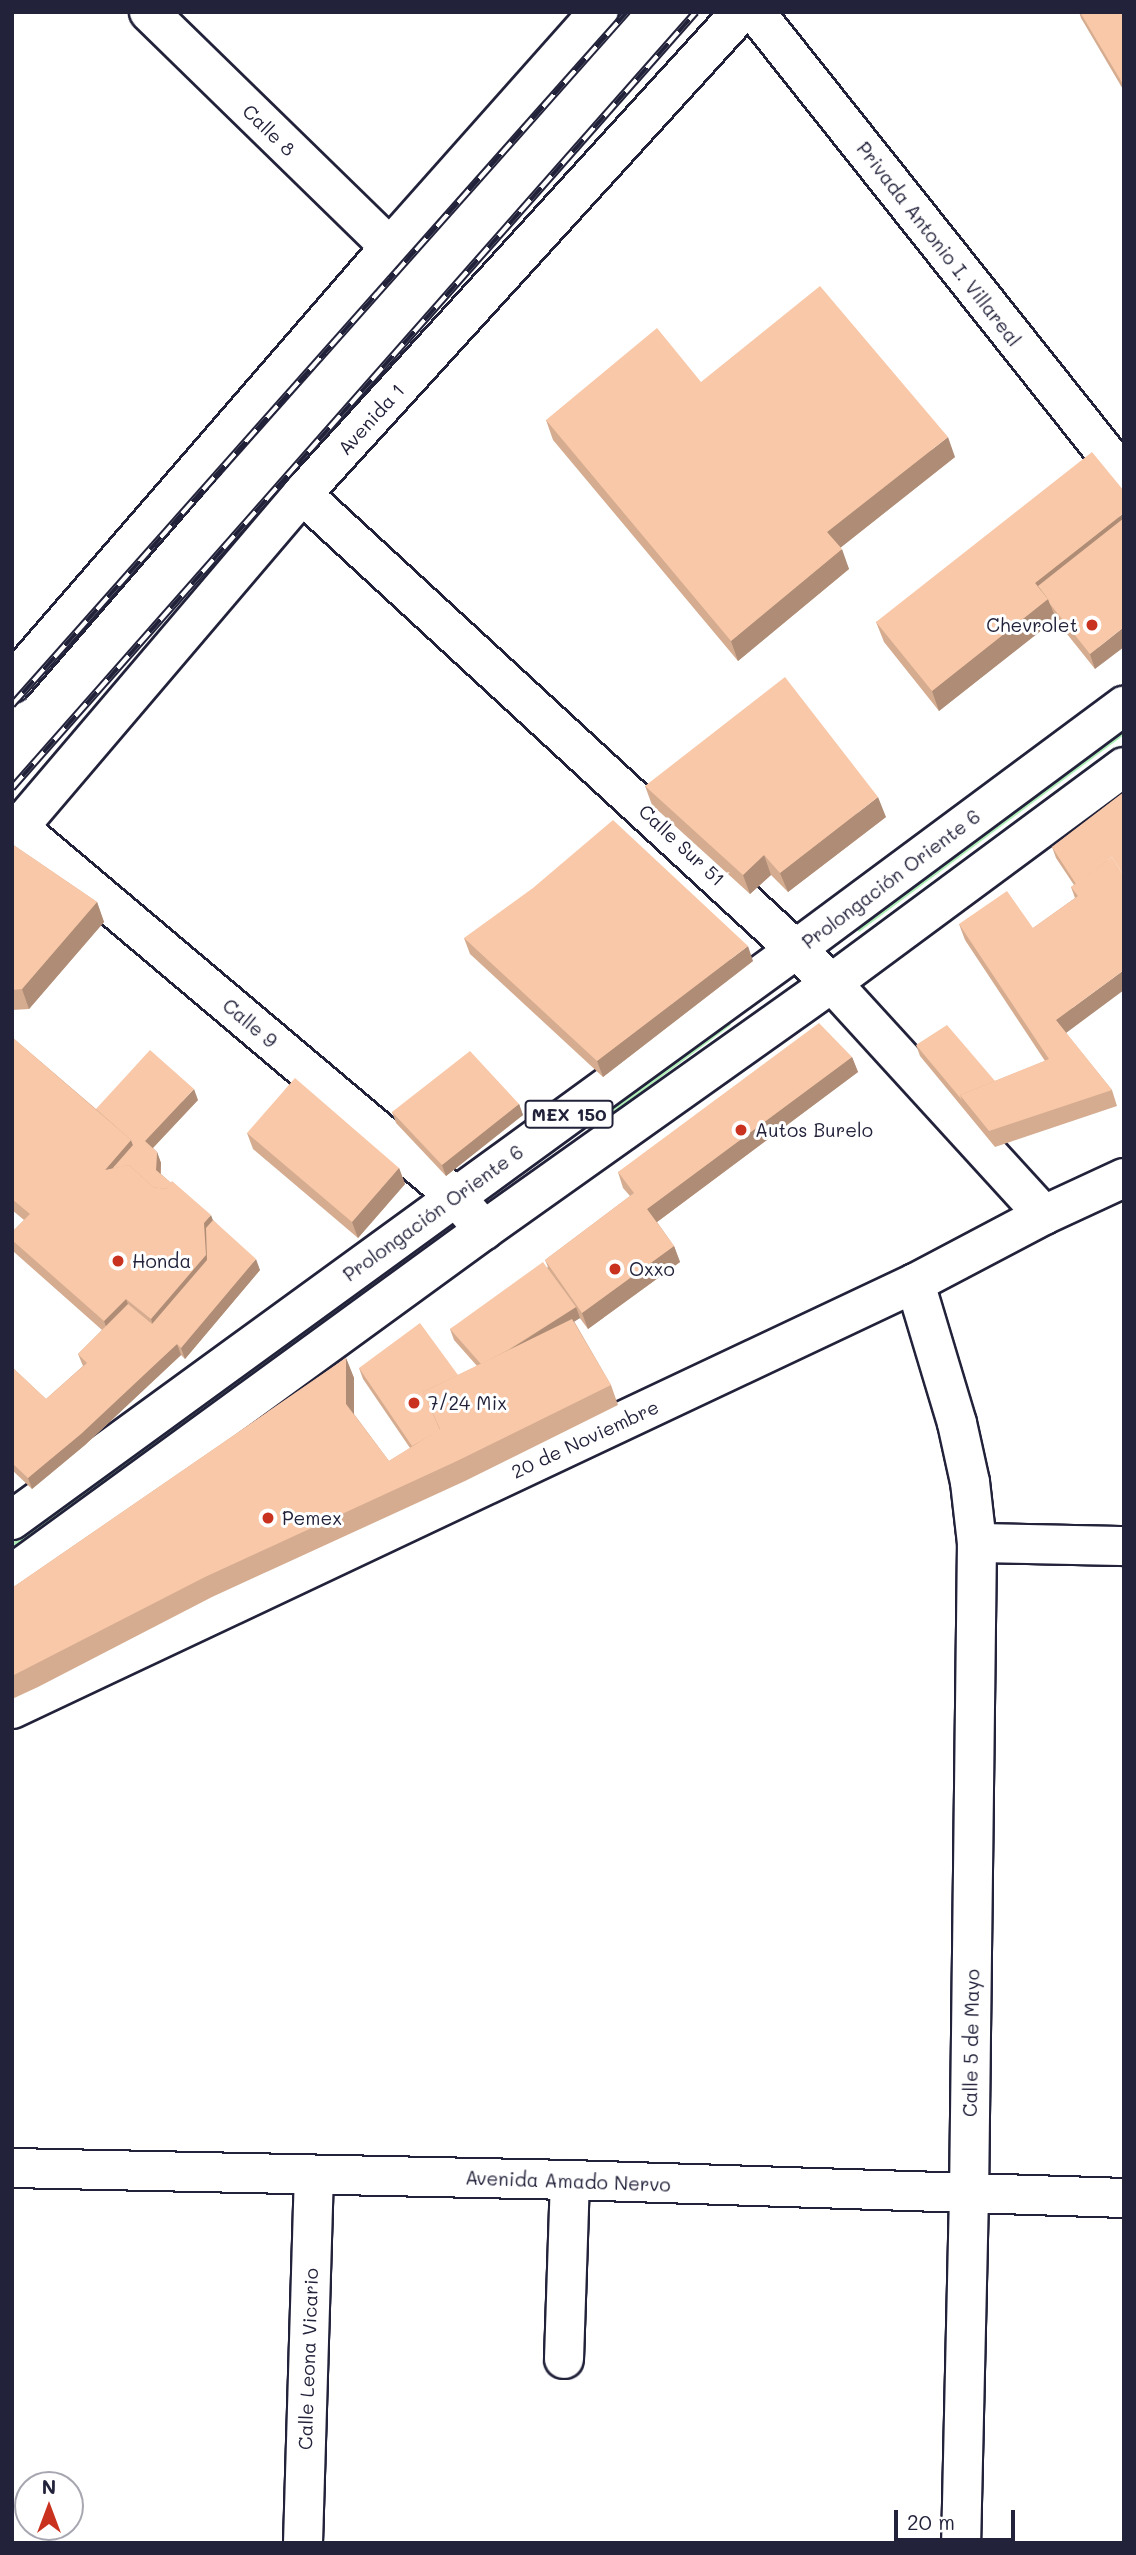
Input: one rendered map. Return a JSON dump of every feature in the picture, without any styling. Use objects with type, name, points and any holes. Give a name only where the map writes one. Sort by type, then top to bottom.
[{"type":"street","name":"Calle 8","points":[[149,12],[390,247]]},
{"type":"street","points":[[12,683],[390,247],[599,12]]},
{"type":"street","name":"Avenida 1","points":[[14,828],[302,494],[741,12]]},
{"type":"street","name":"Privada Antonio I. Villareal","points":[[755,12],[1124,476]]},
{"type":"street","name":"Calle Sur 51","points":[[302,494],[832,983],[1044,1215]]},
{"type":"street","name":"Prolongación Oriente 6","points":[[12,1520],[795,950],[1124,706]]},
{"type":"street","name":"MEX 150","points":[[12,1574],[484,1230],[832,983],[1124,767]]},
{"type":"street","name":"Calle 9","points":[[14,828],[455,1196],[484,1230]]},
{"type":"street","name":"20 de Noviembre","points":[[12,1709],[915,1283],[1044,1215],[1124,1178]]},
{"type":"street","points":[[915,1283],[957,1423],[970,1482],[977,1543],[1124,1546]]},
{"type":"street","name":"Calle 5 de Mayo","points":[[961,2543],[969,2195],[977,1543]]},
{"type":"street","name":"Avenida Amado Nervo","points":[[12,2168],[570,2180],[1124,2198]]},
{"type":"street","name":"Calle Leona Vicario","points":[[303,2543],[314,2176]]},
{"type":"street","points":[[564,2359],[570,2180]]},
{"type":"green space","points":[[1124,725],[1124,735],[859,932],[853,924]]},
{"type":"green space","points":[[726,1018],[731,1025],[597,1125],[592,1118]]},
{"type":"green space","points":[[409,1249],[415,1257],[12,1552],[12,1541]]},
{"type":"building","points":[[1080,12],[1124,12],[1124,86]]},
{"type":"building","points":[[820,286],[948,437],[827,532],[842,549],[731,641],[546,420],[657,328],[701,382]]},
{"type":"building","points":[[1092,452],[1124,491],[1124,513],[1035,583],[1048,599],[932,691],[876,622]]},
{"type":"building","name":"Chevrolet","points":[[1124,518],[1124,627],[1090,654],[1038,586]]},
{"type":"building","points":[[785,677],[878,797],[780,873],[764,855],[743,875],[645,786]]},
{"type":"building","points":[[1124,792],[1124,876],[1112,857],[1076,884],[1052,847]]},
{"type":"building","points":[[613,820],[748,946],[597,1061],[464,938],[533,888]]},
{"type":"building","points":[[12,844],[97,902],[22,989],[12,990]]},
{"type":"building","points":[[1112,857],[1124,876],[1124,970],[1056,1020],[1112,1090],[989,1131],[960,1095],[1049,1059],[959,924],[1007,891],[1033,928],[1078,896],[1071,887]]},
{"type":"building","points":[[819,1023],[852,1057],[647,1209],[674,1246],[582,1313],[545,1260],[634,1193],[618,1172]]},
{"type":"building","points":[[947,1025],[995,1081],[960,1095],[962,1100],[916,1045]]},
{"type":"building","points":[[12,1037],[131,1140],[105,1170],[129,1165],[153,1187],[166,1189],[172,1181],[211,1215],[204,1223],[206,1255],[151,1319],[126,1299],[104,1321],[12,1240],[12,1232],[30,1214],[12,1199]]},
{"type":"building","points":[[150,1050],[194,1089],[145,1141],[157,1152],[156,1170],[171,1183],[166,1189],[153,1187],[129,1165],[112,1169],[133,1145],[131,1140],[96,1109]]},
{"type":"building","points":[[470,1051],[519,1104],[442,1165],[392,1112]]},
{"type":"building","points":[[295,1078],[399,1168],[352,1222],[247,1133]]},
{"type":"building","points":[[213,1220],[256,1259],[181,1348],[177,1344],[81,1434],[28,1478],[12,1463],[12,1367],[46,1399],[87,1363],[78,1354],[128,1304],[152,1324],[207,1260],[206,1228]]},
{"type":"building","points":[[543,1262],[576,1307],[481,1364],[450,1329]]},
{"type":"building","name":"Pemex","points":[[572,1319],[611,1385],[457,1461],[205,1577],[12,1676],[12,1588],[346,1358],[346,1404],[389,1461],[440,1429],[423,1392]]},
{"type":"building","name":"7/24 Mix","points":[[420,1323],[458,1375],[423,1392],[440,1430],[412,1446],[359,1368]]},
{"type":"railway","points":[[12,705],[627,12]]},
{"type":"railway","points":[[12,788],[696,12]]},
{"type":"place","name":"Chevrolet","points":[[1092,625]]},
{"type":"place","name":"Autos Burelo","points":[[741,1130]]},
{"type":"place","name":"Honda","points":[[118,1261]]},
{"type":"place","name":"Oxxo","points":[[615,1269]]},
{"type":"place","name":"7/24 Mix","points":[[414,1403]]},
{"type":"place","name":"Pemex","points":[[268,1518]]}]
